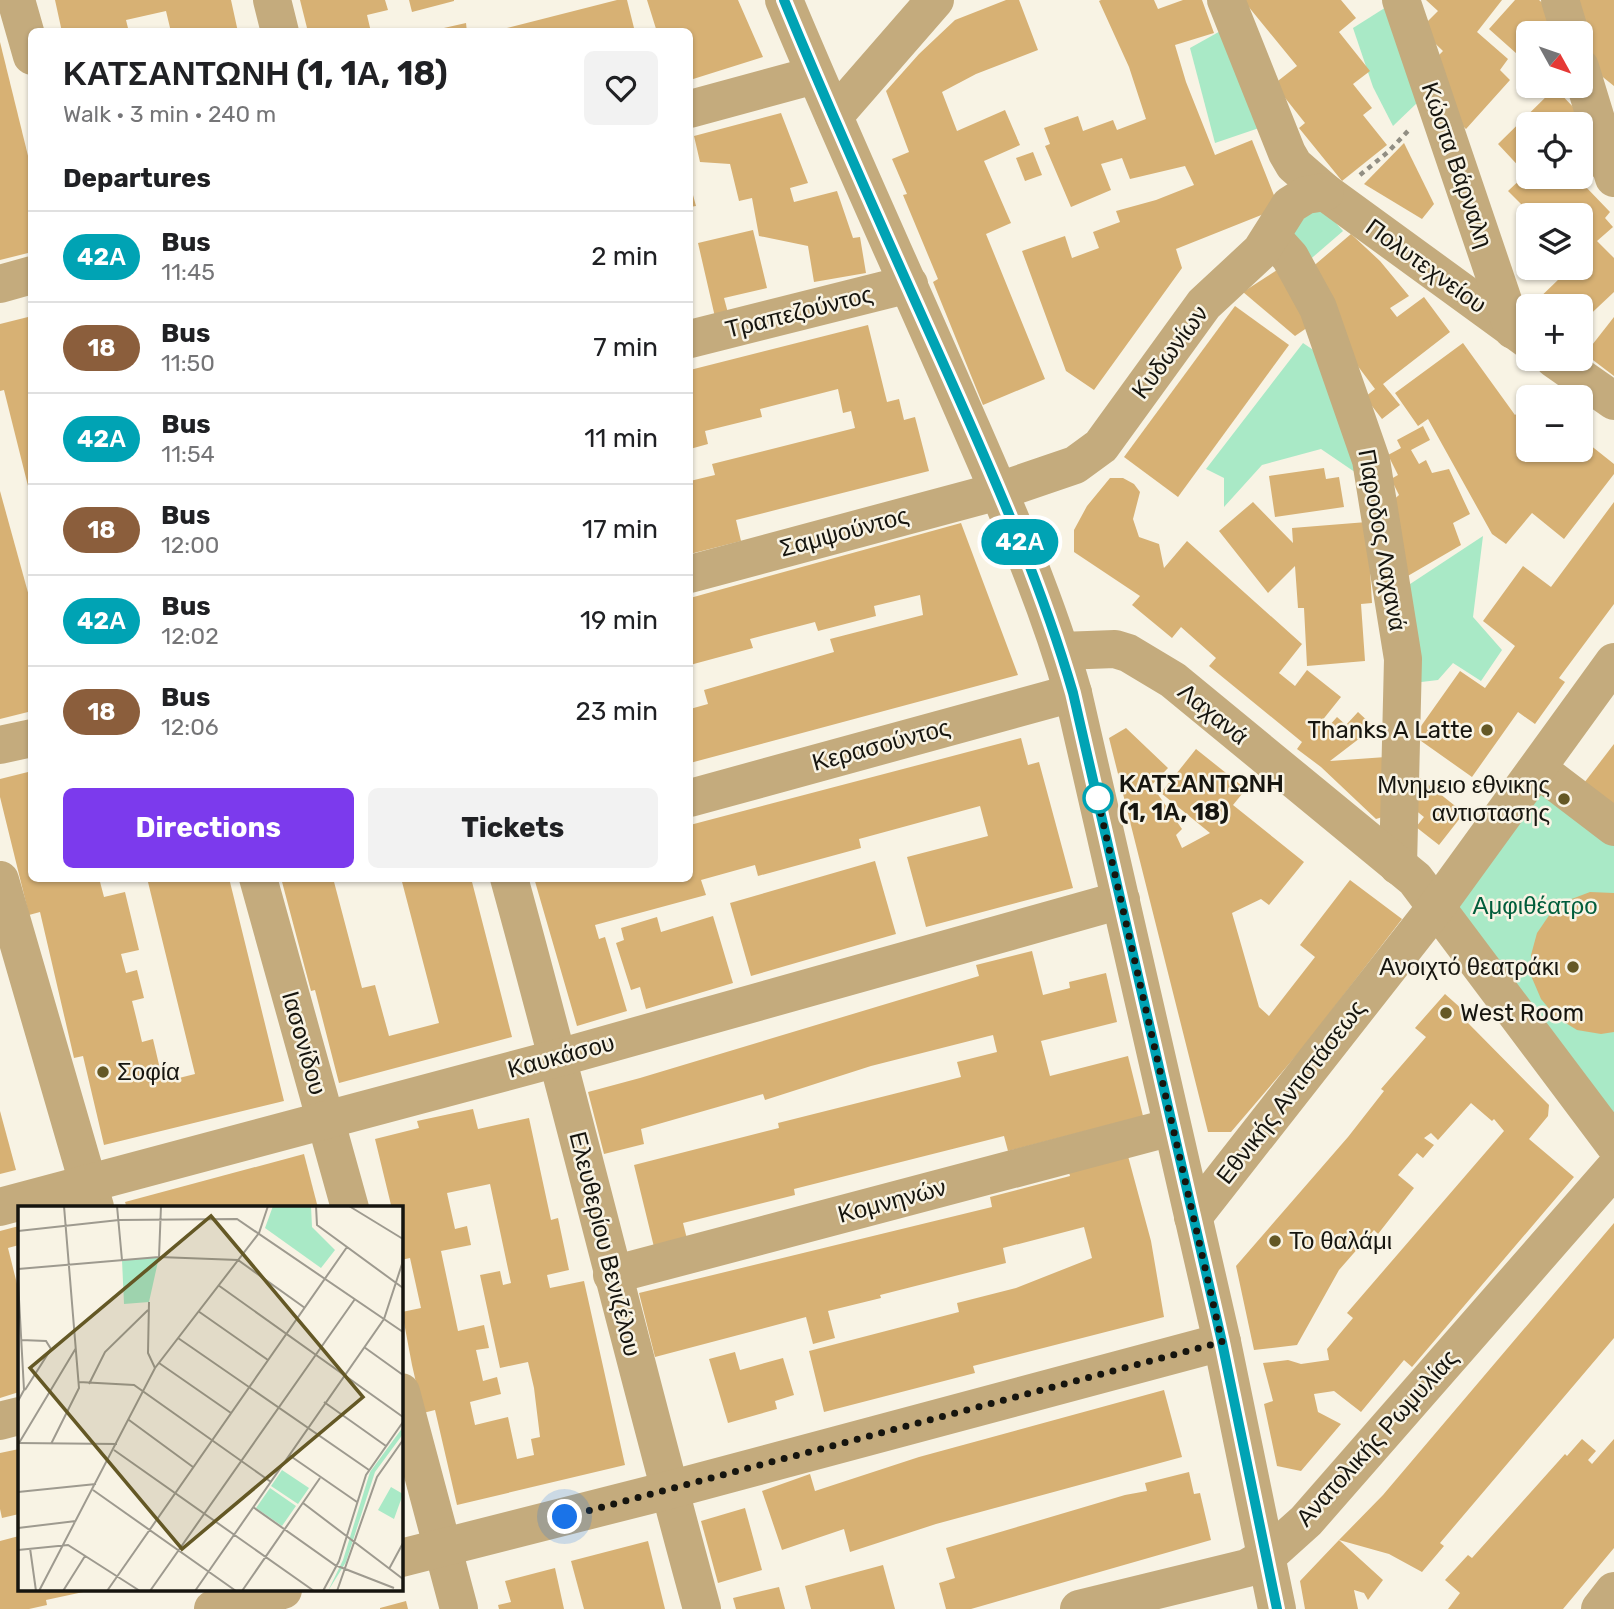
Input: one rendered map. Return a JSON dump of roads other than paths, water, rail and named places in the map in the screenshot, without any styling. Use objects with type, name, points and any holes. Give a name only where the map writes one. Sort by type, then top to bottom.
[{"type":"street","points":[[16,0],[28,42]]},
{"type":"street","points":[[272,0],[279,28]]},
{"type":"street","points":[[784,0],[999,491],[1061,651],[1073,693],[1222,1342],[1277,1609]]},
{"type":"street","points":[[834,116],[935,0]]},
{"type":"street","name":"Πολυτεχνείου","points":[[1226,0],[1294,165],[1325,192],[1516,332]]},
{"type":"street","name":"Κώστα Βάρναλη","points":[[1401,0],[1516,324]]},
{"type":"street","points":[[1560,0],[1566,21]]},
{"type":"street","points":[[693,108],[815,75]]},
{"type":"street","points":[[1589,98],[1614,178]]},
{"type":"street","name":"Κυδωνίων","points":[[999,491],[1075,465],[1101,446],[1204,304],[1249,263],[1271,236],[1282,216],[1298,199],[1325,192]]},
{"type":"street","name":"Παροδος Λαχανά","points":[[1271,236],[1290,257],[1318,308],[1371,460],[1403,659],[1398,866]]},
{"type":"street","points":[[0,284],[28,276]]},
{"type":"street","name":"Τραπεζούντος","points":[[693,338],[909,284]]},
{"type":"street","points":[[1571,371],[1614,401]]},
{"type":"street","name":"Σαμψούντος","points":[[693,573],[999,491]]},
{"type":"street","name":"Λαχανά","points":[[1061,651],[1115,649],[1128,653],[1173,680],[1415,879],[1614,1144]]},
{"type":"street","name":"Εθνικής Αντιστάσεως","points":[[1193,1217],[1437,906],[1614,662]]},
{"type":"street","name":"Κερασούντος","points":[[693,797],[1073,693]]},
{"type":"street","points":[[0,746],[28,739]]},
{"type":"street","points":[[1538,769],[1614,827]]},
{"type":"street","points":[[0,880],[12,969],[92,1196]]},
{"type":"street","name":"Ιασoνίδου","points":[[259,882],[349,1206]]},
{"type":"street","name":"Ελευθερίου Βενιζέλου","points":[[510,882],[702,1609]]},
{"type":"street","name":"Καυκάσου","points":[[0,1207],[92,1196],[326,1119],[558,1058],[1121,900]]},
{"type":"street","name":"Κομνηνών","points":[[612,1275],[1172,1127]]},
{"type":"street","name":"Ανατολικής Ρωμυλίας","points":[[1079,1609],[1247,1569],[1266,1557],[1306,1521],[1614,1169]]},
{"type":"street","points":[[402,1558],[669,1490],[1222,1342]]},
{"type":"street","points":[[402,1396],[459,1609]]},
{"type":"street","points":[[0,1421],[18,1416]]},
{"type":"street","points":[[1600,1609],[1614,1591]]},
{"type":"street","points":[[201,1592],[205,1609]]},
{"type":"street","points":[[213,1609],[276,1592]]},
{"type":"place","name":"Thanks A Latte","points":[[1487,730]]},
{"type":"place","name":"ΚΑΤΣΑΝΤΩΝΗ (1, 1Α, 18)","points":[[1098,798]]},
{"type":"place","name":"Μνημειο εθνικης αντιστασης","points":[[1564,799]]},
{"type":"place","name":"Ανοιχτό θεατράκι","points":[[1573,967]]},
{"type":"place","name":"West Room","points":[[1446,1013]]},
{"type":"place","name":"Σοφία","points":[[103,1072]]},
{"type":"place","name":"Το θαλάμι","points":[[1275,1241]]},
{"type":"park label","name":"Αμφιθέατρο","points":[[1535,906]]}]
